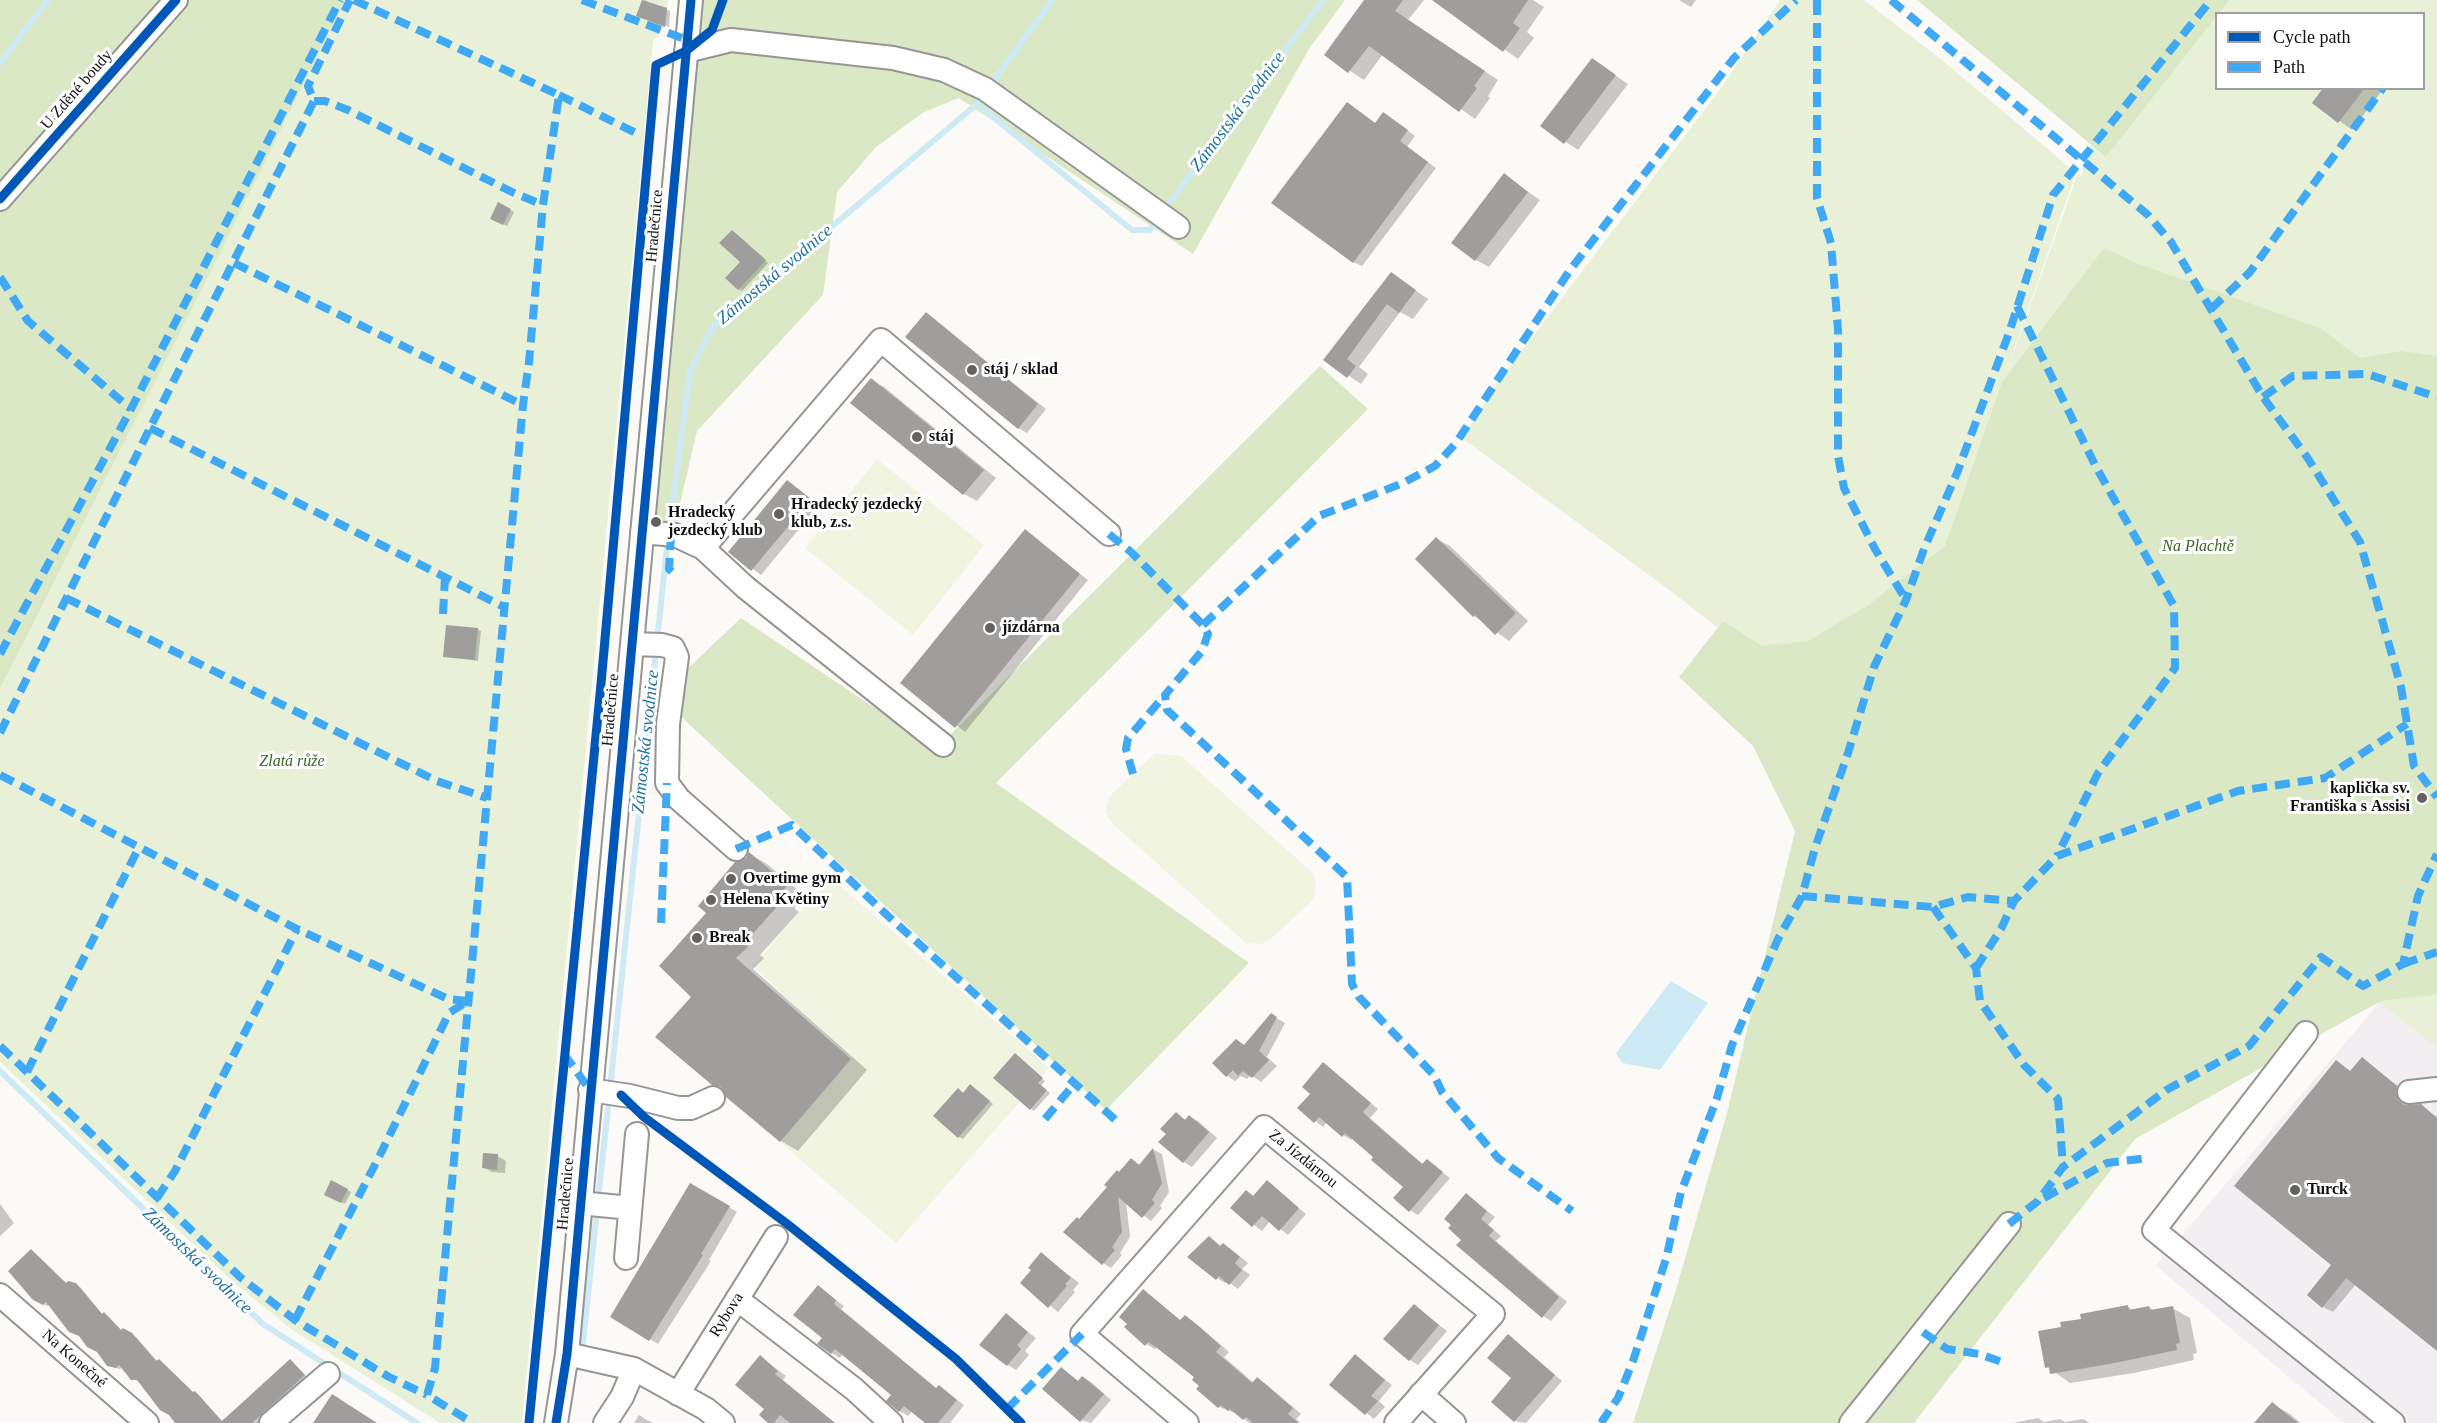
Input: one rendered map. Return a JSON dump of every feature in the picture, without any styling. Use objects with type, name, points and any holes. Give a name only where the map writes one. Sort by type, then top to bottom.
[{"type":"street","name":"U Zděné boudy","points":[[0,199],[176,0]]},
{"type":"street","name":"Hradečnice","points":[[556,1423],[567,1354],[691,0]]},
{"type":"street","points":[[686,51],[730,40],[893,58],[944,70],[985,89],[1178,227]]},
{"type":"street","points":[[703,548],[881,340],[1109,534]]},
{"type":"street","points":[[642,532],[675,535],[703,548],[745,586],[943,745]]},
{"type":"street","points":[[632,644],[662,645],[673,648],[677,657],[668,724],[667,783],[679,800],[736,849]]},
{"type":"street","points":[[2306,1033],[2154,1230],[2393,1423]]},
{"type":"street","points":[[2409,1092],[2437,1089]]},
{"type":"street","points":[[590,1090],[630,1096],[678,1108],[691,1108],[713,1098]]},
{"type":"street","name":"Za Jízdárnou","points":[[1187,1423],[1082,1334],[1264,1127],[1493,1314],[1396,1423]]},
{"type":"street","points":[[626,1258],[637,1134]]},
{"type":"street","points":[[580,1203],[630,1208]]},
{"type":"street","points":[[1851,1423],[2009,1224]]},
{"type":"street","name":"Rybova","points":[[678,1394],[776,1237]]},
{"type":"street","name":"Na Konečné","points":[[0,1295],[147,1423]]},
{"type":"street","points":[[737,1299],[854,1389],[891,1423]]},
{"type":"street","points":[[567,1354],[634,1369],[706,1408],[723,1423]]},
{"type":"street","points":[[605,1423],[622,1397],[634,1369]]},
{"type":"street","points":[[270,1423],[328,1374]]},
{"type":"street","points":[[1421,1394],[1454,1423]]},
{"type":"shaded area","points":[[2379,1003],[2437,1048],[2437,1423],[2344,1423],[2156,1266]]},
{"type":"green space","points":[[0,0],[345,0],[0,689]]},
{"type":"green space","name":"Zlatá růže","points":[[345,0],[668,0],[665,27],[653,41],[522,1423],[440,1423],[291,1329],[232,1281],[0,1062],[0,689]]},
{"type":"green space","points":[[702,0],[1345,0],[1309,49],[1193,254],[959,98],[924,112],[876,147],[837,192],[823,295],[697,431],[675,525],[656,522]]},
{"type":"green space","name":"Na Plachtě","points":[[1780,0],[1864,0],[1947,64],[2076,173],[2001,387],[2078,173],[2082,176],[2086,151],[2207,0],[2437,0],[2437,1048],[2379,1003],[2213,1085],[1839,723],[1672,592],[1462,438],[1499,381],[1721,88]]},
{"type":"green space","points":[[1917,0],[2229,0],[2220,12],[2215,12],[2215,18],[2106,157]]},
{"type":"green space","name":"Na Plachtě","points":[[2104,248],[2139,264],[2320,328],[2360,358],[2401,351],[2437,356],[2437,994],[2380,1001],[2135,1139],[1914,1423],[1633,1423],[1675,1293],[1727,1113],[1795,831],[1753,746],[1679,677],[1723,621],[1762,646],[1808,641],[1868,605],[1945,546],[2002,382]]},
{"type":"green space","points":[[1320,366],[1368,409],[996,783],[1249,963],[1106,1110],[677,713],[684,672],[741,618],[936,749]]},
{"type":"green space","points":[[877,459],[984,545],[913,635],[805,548]]},
{"type":"green space","points":[[1155,753],[1181,756],[1314,874],[1316,886],[1314,899],[1271,939],[1261,944],[1246,943],[1113,824],[1105,812],[1109,797]]},
{"type":"green space","points":[[830,877],[1049,1068],[896,1243],[779,1141],[850,1058],[753,966]]},
{"type":"water","points":[[1671,981],[1708,1003],[1660,1070],[1622,1063],[1616,1053]]},
{"type":"building","points":[[642,0],[667,8],[665,27],[636,16]]},
{"type":"building","points":[[1364,0],[1403,0],[1395,11],[1485,71],[1474,86],[1477,88],[1459,112],[1369,46],[1348,73],[1324,55]]},
{"type":"building","points":[[1432,0],[1528,0],[1513,23],[1520,28],[1503,52]]},
{"type":"building","points":[[1592,58],[1616,75],[1564,144],[1540,126]]},
{"type":"building","points":[[2322,90],[2363,90],[2338,123],[2312,103]]},
{"type":"building","points":[[1347,102],[1375,123],[1383,112],[1408,130],[1400,141],[1428,162],[1353,263],[1271,203]]},
{"type":"building","points":[[1504,173],[1528,192],[1475,261],[1451,243]]},
{"type":"building","points":[[498,202],[511,209],[503,225],[490,219]]},
{"type":"building","points":[[732,230],[766,260],[738,290],[725,278],[740,262],[719,243]]},
{"type":"building","points":[[1391,272],[1416,290],[1399,313],[1387,304],[1347,359],[1356,366],[1347,378],[1323,360]]},
{"type":"building","name":"stáj / sklad","points":[[926,312],[1038,404],[1018,429],[905,337]]},
{"type":"building","name":"stáj","points":[[871,378],[984,470],[963,495],[850,403]]},
{"type":"building","name":"Hradecký jezdecký klub, z.s.","points":[[787,480],[811,499],[751,571],[728,552]]},
{"type":"building","name":"jízdárna","points":[[1025,529],[1080,574],[955,728],[900,683]]},
{"type":"building","points":[[1436,537],[1516,613],[1495,635],[1475,615],[1473,617],[1415,559]]},
{"type":"building","points":[[446,625],[478,628],[475,660],[443,657]]},
{"type":"building","points":[[749,852],[788,885],[777,897],[782,901],[744,944],[748,947],[736,958],[851,1059],[780,1142],[726,1097],[721,1087],[712,1085],[655,1037],[691,997],[659,966],[706,913],[698,906],[735,862],[746,858]]},
{"type":"building","points":[[1271,1013],[1277,1017],[1259,1051],[1269,1060],[1252,1078],[1243,1071],[1238,1076],[1233,1070],[1226,1077],[1212,1063],[1236,1039],[1244,1045]]},
{"type":"building","points":[[1015,1053],[1043,1078],[1038,1083],[1047,1090],[1030,1110],[993,1078]]},
{"type":"building","points":[[2362,1057],[2397,1086],[2398,1100],[2404,1105],[2421,1104],[2437,1118],[2437,1351],[2346,1278],[2322,1308],[2307,1295],[2331,1265],[2234,1186],[2336,1060],[2350,1071]]},
{"type":"building","points":[[1323,1062],[1371,1103],[1363,1112],[1371,1120],[1422,1164],[1427,1159],[1443,1172],[1409,1212],[1393,1198],[1403,1187],[1371,1160],[1373,1157],[1345,1133],[1342,1137],[1319,1117],[1314,1123],[1297,1108],[1310,1094],[1302,1087]]},
{"type":"building","points":[[970,1084],[990,1101],[958,1138],[933,1116],[958,1088],[963,1093]]},
{"type":"building","points":[[1176,1112],[1185,1120],[1189,1115],[1209,1132],[1183,1163],[1158,1142],[1166,1134],[1160,1129]]},
{"type":"building","points":[[1153,1148],[1162,1183],[1152,1200],[1155,1203],[1142,1218],[1118,1197],[1122,1232],[1112,1247],[1115,1250],[1102,1265],[1063,1232],[1077,1217],[1079,1219],[1107,1187],[1104,1185],[1117,1170],[1119,1172],[1131,1158],[1139,1165]]},
{"type":"building","points":[[483,1153],[498,1154],[497,1170],[482,1168]]},
{"type":"building","points":[[331,1180],[348,1189],[341,1203],[324,1195]]},
{"type":"building","points":[[1267,1180],[1299,1208],[1279,1231],[1262,1216],[1252,1227],[1230,1208],[1246,1190],[1253,1196]]},
{"type":"building","points":[[690,1183],[730,1206],[701,1254],[703,1255],[649,1341],[610,1317]]},
{"type":"building","points":[[1466,1193],[1487,1211],[1481,1219],[1494,1230],[1489,1236],[1559,1297],[1542,1318],[1456,1245],[1461,1240],[1448,1228],[1451,1225],[1444,1219]]},
{"type":"building","points":[[1209,1236],[1220,1246],[1223,1243],[1240,1257],[1235,1263],[1242,1270],[1229,1285],[1219,1276],[1216,1280],[1187,1257]]},
{"type":"building","points":[[31,1249],[66,1283],[68,1281],[76,1283],[102,1314],[104,1312],[121,1330],[123,1328],[132,1333],[156,1361],[159,1359],[193,1392],[195,1391],[222,1421],[290,1359],[305,1375],[252,1423],[175,1423],[169,1415],[160,1410],[137,1380],[131,1380],[119,1365],[116,1368],[107,1366],[97,1352],[87,1347],[79,1336],[69,1332],[46,1302],[43,1305],[33,1300],[8,1271]]},
{"type":"building","points":[[1041,1252],[1071,1278],[1048,1308],[1020,1283],[1031,1270],[1028,1268]]},
{"type":"building","points":[[818,1285],[836,1300],[834,1304],[936,1388],[939,1385],[957,1400],[938,1423],[925,1423],[904,1406],[899,1412],[886,1401],[891,1395],[835,1349],[831,1354],[817,1344],[822,1338],[793,1315]]},
{"type":"building","points":[[1143,1289],[1180,1320],[1185,1315],[1203,1330],[1221,1346],[1216,1352],[1252,1383],[1257,1377],[1293,1408],[1288,1414],[1299,1423],[1253,1423],[1246,1417],[1243,1420],[1221,1405],[1218,1408],[1196,1389],[1199,1386],[1192,1380],[1194,1377],[1148,1342],[1145,1346],[1124,1327],[1127,1324],[1119,1317]]},
{"type":"building","points":[[1414,1304],[1439,1325],[1409,1361],[1383,1339]]},
{"type":"building","points":[[2128,1305],[2129,1310],[2149,1306],[2150,1310],[2173,1306],[2180,1343],[2176,1344],[2177,1350],[2050,1374],[2049,1367],[2045,1368],[2038,1331],[2061,1327],[2060,1322],[2081,1319],[2080,1314]]},
{"type":"building","points":[[1006,1313],[1028,1332],[1017,1345],[1021,1349],[1007,1366],[979,1345]]},
{"type":"building","points":[[1508,1334],[1555,1375],[1514,1422],[1491,1402],[1511,1378],[1487,1358]]},
{"type":"building","points":[[1355,1354],[1385,1380],[1371,1396],[1378,1401],[1365,1415],[1329,1385]]},
{"type":"building","points":[[760,1355],[778,1371],[775,1374],[835,1423],[790,1423],[780,1415],[774,1423],[768,1423],[759,1415],[764,1409],[735,1385]]},
{"type":"building","points":[[1061,1367],[1078,1381],[1082,1376],[1104,1394],[1080,1422],[1042,1389]]},
{"type":"building","points":[[332,1394],[377,1423],[313,1423]]},
{"type":"building","points":[[2272,1402],[2298,1423],[2254,1423]]},
{"type":"waterway","points":[[0,63],[48,0]]},
{"type":"waterway","points":[[977,104],[1052,0]]},
{"type":"waterway","name":"Zámostská svodnice","points":[[1164,210],[1323,0]]},
{"type":"waterway","name":"Zámostská svodnice","points":[[611,1079],[668,537],[690,371],[713,327],[977,104],[1132,230],[1150,230],[1158,218]]},
{"type":"waterway","name":"Zámostská svodnice","points":[[0,1071],[263,1324],[417,1423]]},
{"type":"waterway","name":"Zámostská svodnice","points":[[598,1200],[608,1108]]},
{"type":"waterway","name":"Zámostská svodnice","points":[[583,1343],[597,1210]]},
{"type":"marked path","points":[[0,654],[131,409],[340,0]]},
{"type":"marked path","points":[[0,733],[314,101],[308,86],[350,0]]},
{"type":"marked path","points":[[354,0],[559,95],[543,205],[523,405],[435,1368],[427,1395],[473,1423]]},
{"type":"marked path","points":[[582,0],[687,40]]},
{"type":"marked path","points":[[1203,625],[1319,516],[1403,483],[1435,466],[1456,443],[1570,270],[1734,58],[1796,0]]},
{"type":"marked path","points":[[1817,0],[1817,198],[1831,243],[1838,330],[1838,456],[1844,488],[1875,549],[1906,600]]},
{"type":"marked path","points":[[1891,0],[2148,215],[2171,242],[2263,397],[2307,457],[2360,542],[2401,687],[2414,766],[2437,797]]},
{"type":"marked path","points":[[1601,1423],[1618,1398],[1633,1361],[1666,1259],[1681,1192],[1717,1098],[1732,1045],[1778,939],[1802,896],[1815,848],[1848,753],[1874,667],[1906,600],[1924,549],[1957,473],[2009,333],[2053,195],[2211,0]]},
{"type":"marked path","points":[[2211,309],[2250,272],[2382,90]]},
{"type":"marked path","points":[[559,95],[638,134]]},
{"type":"marked path","points":[[314,101],[325,101],[348,110],[512,192],[543,205]]},
{"type":"marked path","points":[[234,263],[523,405]]},
{"type":"marked path","points":[[0,277],[28,321],[131,409]]},
{"type":"marked path","points":[[2017,306],[2095,465],[2174,606],[2175,668],[2098,773],[2057,856]]},
{"type":"marked path","points":[[2263,397],[2293,376],[2367,374],[2437,397]]},
{"type":"marked path","points":[[150,428],[504,607]]},
{"type":"marked path","points":[[1109,534],[1131,552],[1203,625],[1208,634],[1202,651],[1165,695],[1167,710],[1347,877],[1352,984],[1359,997],[1434,1075],[1442,1092],[1498,1158],[1572,1211]]},
{"type":"marked path","points":[[671,535],[669,569],[675,575]]},
{"type":"marked path","points":[[443,614],[445,577]]},
{"type":"marked path","points":[[66,598],[437,781],[487,798]]},
{"type":"marked path","points":[[1133,774],[1126,749],[1128,738],[1165,695]]},
{"type":"marked path","points":[[1802,896],[1933,907],[1968,897],[2014,901],[2057,856],[2238,791],[2325,778],[2407,724]]},
{"type":"marked path","points":[[0,775],[297,929],[448,999],[468,1001]]},
{"type":"marked path","points":[[661,923],[667,783]]},
{"type":"marked path","points":[[736,849],[792,825],[888,916],[1119,1123]]},
{"type":"marked path","points":[[27,1072],[139,847]]},
{"type":"marked path","points":[[2009,1224],[2038,1201],[2063,1167],[2168,1089],[2249,1046],[2321,957],[2363,986],[2403,964],[2418,896],[2437,854]]},
{"type":"marked path","points":[[1976,968],[2001,929],[2014,901]]},
{"type":"marked path","points":[[1933,907],[1976,968],[1980,1001],[2024,1065],[2058,1099],[2063,1167]]},
{"type":"marked path","points":[[157,1198],[175,1171],[297,929]]},
{"type":"marked path","points":[[2403,964],[2437,952]]},
{"type":"marked path","points":[[295,1320],[380,1155],[449,1013],[468,1001]]},
{"type":"marked path","points":[[0,1046],[240,1277],[295,1320],[389,1377],[427,1395]]},
{"type":"marked path","points":[[564,1054],[590,1090]]},
{"type":"marked path","points":[[1045,1119],[1074,1084]]},
{"type":"marked path","points":[[2044,1198],[2107,1163],[2148,1158]]},
{"type":"marked path","points":[[1923,1332],[1947,1349],[1979,1354],[2002,1362]]},
{"type":"marked path","points":[[1007,1409],[1082,1334]]},
{"type":"cycle path","points":[[0,199],[176,0]]},
{"type":"cycle path","points":[[556,1423],[567,1354],[691,0]]},
{"type":"cycle path","points":[[529,1423],[601,684],[656,65],[686,51],[712,30],[723,0]]},
{"type":"cycle path","points":[[621,1095],[644,1117],[786,1223],[956,1359],[1021,1423]]},
{"type":"place","name":"stáj / sklad","points":[[972,370]]},
{"type":"place","name":"stáj","points":[[917,437]]},
{"type":"place","name":"Hradecký jezdecký klub, z.s.","points":[[779,514]]},
{"type":"place","name":"Hradecký jezdecký klub","points":[[656,522]]},
{"type":"place","name":"jízdárna","points":[[990,628]]},
{"type":"place","name":"kaplička sv. Františka s Assisi","points":[[2422,798]]},
{"type":"place","name":"Overtime gym","points":[[731,879]]},
{"type":"place","name":"Helena Květiny","points":[[711,900]]},
{"type":"place","name":"Break","points":[[697,938]]},
{"type":"place","name":"Turck","points":[[2295,1190]]}]
